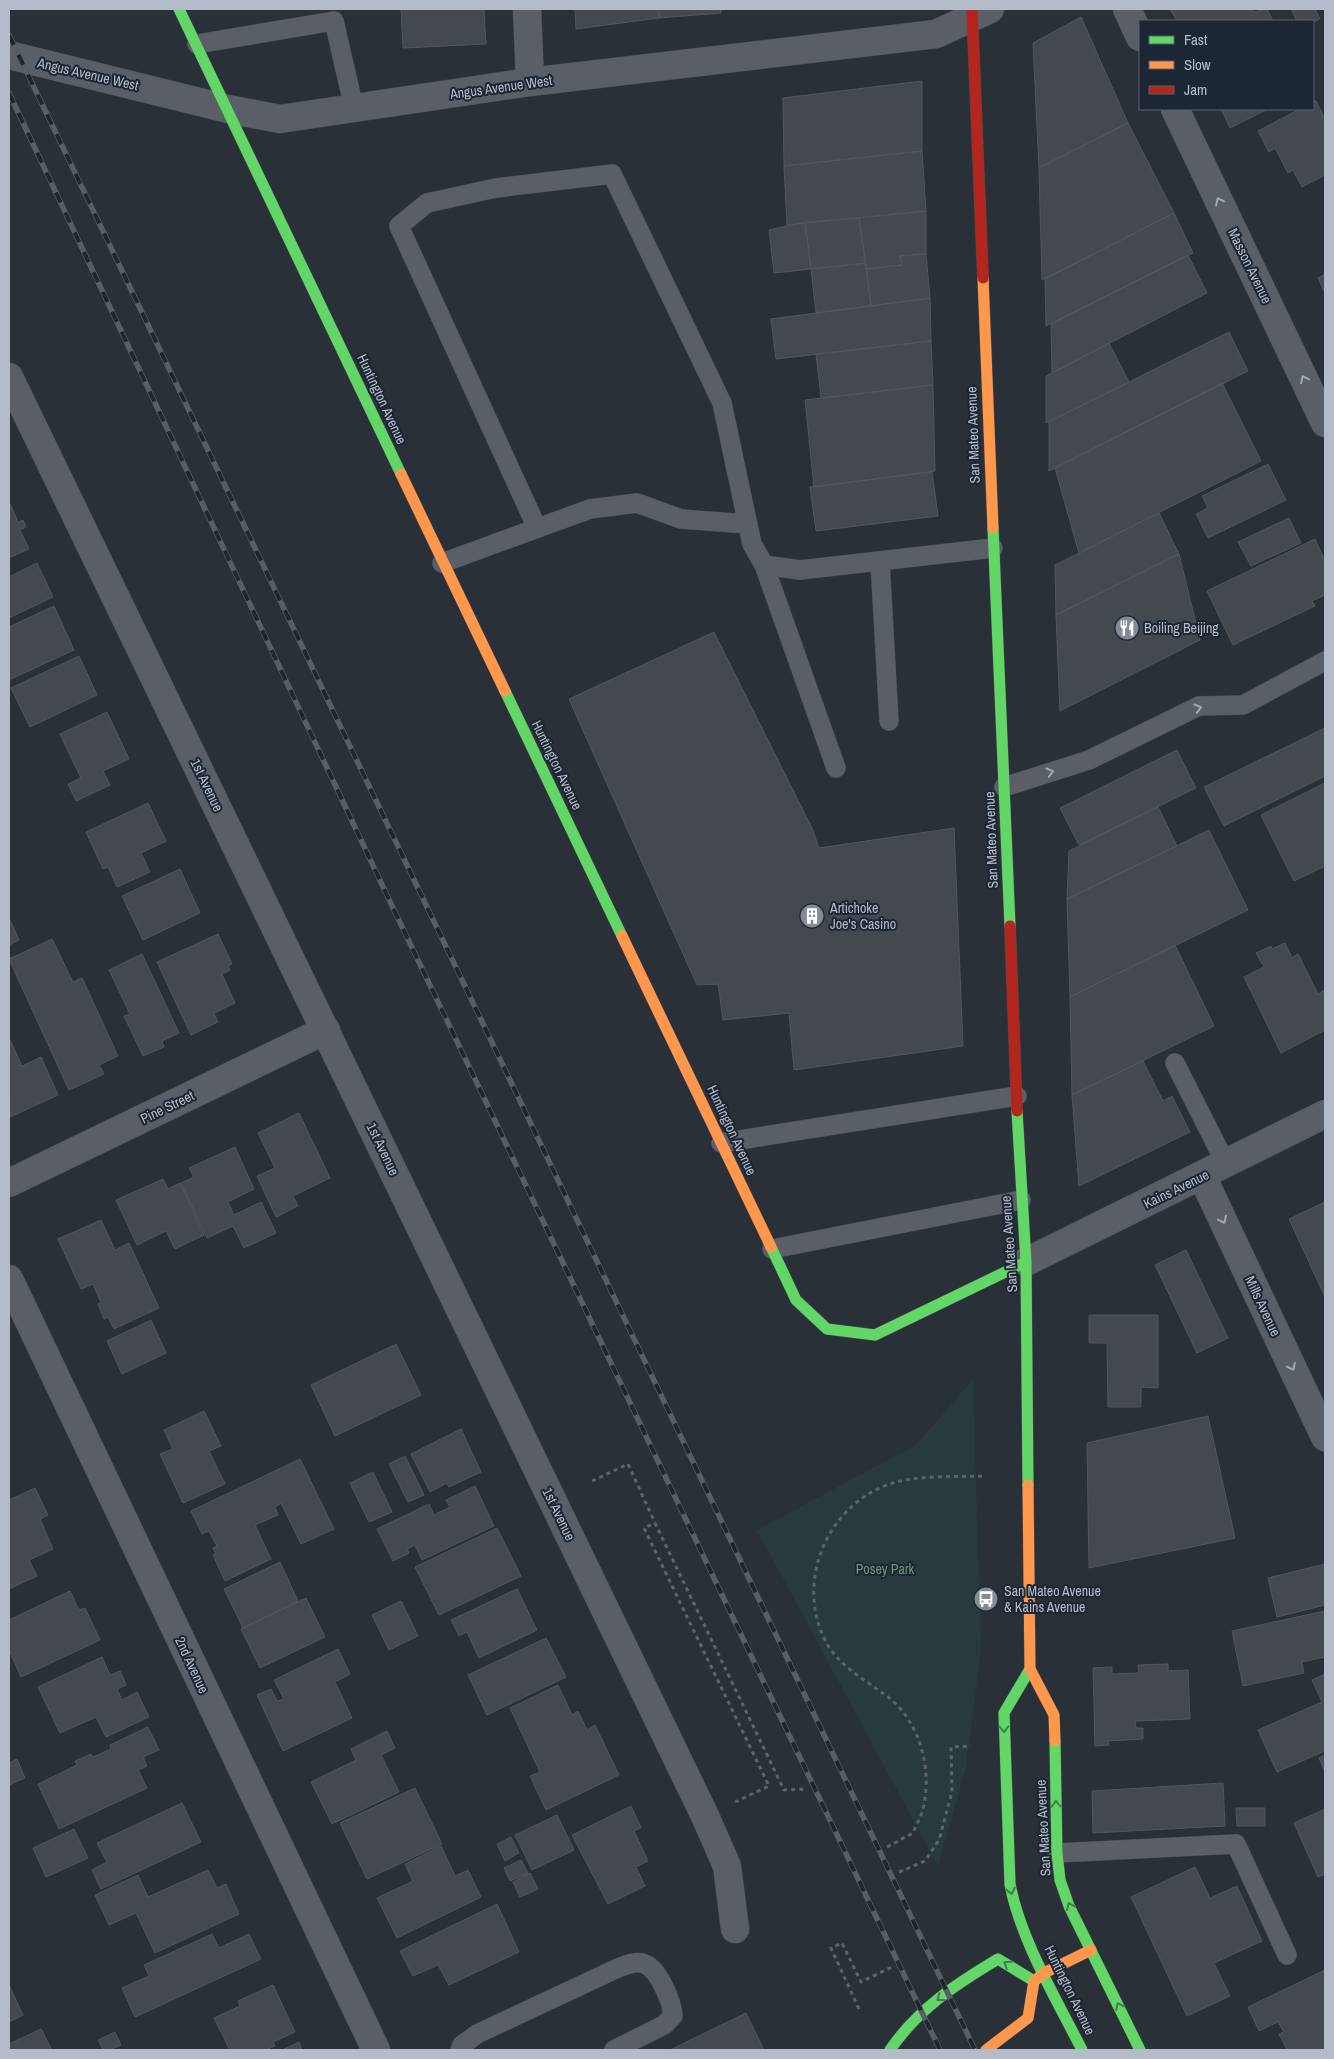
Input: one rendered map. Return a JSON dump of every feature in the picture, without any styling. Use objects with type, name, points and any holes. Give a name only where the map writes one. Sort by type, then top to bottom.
[{"type":"street","name":"Huntington Avenue","points":[[180,9],[442,563],[796,1300],[827,1329],[875,1335],[1026,1262]]},
{"type":"street","points":[[527,9],[530,82]]},
{"type":"street","points":[[1127,9],[1139,35]]},
{"type":"street","name":"Angus Avenue West","points":[[10,56],[228,110],[280,119],[530,82],[936,34],[978,12]]},
{"type":"street","name":"San Mateo Avenue","points":[[978,12],[993,548],[1021,1200],[1026,1262],[1030,1669],[1054,1714],[1060,1880],[1069,1906],[1091,1950]]},
{"type":"street","name":"Masson Avenue","points":[[1175,110],[1325,423]]},
{"type":"street","name":"1st Avenue","points":[[9,377],[705,1816],[727,1866],[735,1929]]},
{"type":"street","name":"Pine Street","points":[[9,1183],[326,1030]]},
{"type":"street","name":"Kains Avenue","points":[[1026,1262],[1325,1114]]},
{"type":"street","name":"Mills Avenue","points":[[1202,1176],[1325,1436]]},
{"type":"street","name":"2nd Avenue","points":[[9,1279],[376,2050]]},
{"type":"street","name":"Huntington Avenue","points":[[1030,1669],[1004,1713],[1010,1884],[1014,1906],[1030,1943],[1046,1972],[1082,2050]]},
{"type":"street","points":[[986,2050],[1028,2018],[1034,1981],[1046,1972],[1091,1950],[1140,2050]]},
{"type":"street","points":[[890,2050],[918,2014],[949,1990],[998,1959],[1034,1981]]},
{"type":"lane","points":[[197,44],[334,21],[354,108]]},
{"type":"lane","points":[[537,528],[399,226],[426,203],[496,188],[612,174],[722,403],[752,544],[764,565],[836,768]]},
{"type":"lane","points":[[442,563],[590,509],[637,503],[681,519],[748,524]]},
{"type":"lane","points":[[764,565],[800,570],[993,548]]},
{"type":"lane","points":[[880,561],[889,721]]},
{"type":"lane","points":[[1004,787],[1089,760],[1199,706],[1243,705],[1325,661]]},
{"type":"lane","points":[[1175,1063],[1226,1164]]},
{"type":"lane","points":[[721,1143],[1017,1096]]},
{"type":"lane","points":[[772,1249],[1021,1200]]},
{"type":"lane","points":[[1058,1853],[1236,1844],[1287,1955]]},
{"type":"lane","points":[[460,2050],[462,2045],[477,2034],[632,1963],[645,1964],[654,1972],[672,2001],[673,2016],[664,2025],[614,2050]]},
{"type":"path","points":[[592,1482],[628,1464],[784,1790],[807,1789]]},
{"type":"path","points":[[887,1847],[913,1833],[923,1809],[925,1762],[918,1739],[907,1715],[886,1695],[861,1680],[842,1662],[824,1639],[815,1609],[813,1580],[820,1549],[839,1520],[865,1495],[882,1487],[891,1483],[926,1479],[984,1476]]},
{"type":"path","points":[[655,1523],[644,1528],[769,1786],[705,1816]]},
{"type":"path","points":[[899,1872],[925,1861],[939,1840],[952,1792],[951,1747],[971,1746]]},
{"type":"path","points":[[859,2009],[832,1948],[842,1943],[861,1982],[892,1967]]},
{"type":"green space","name":"Posey Park","points":[[973,1379],[981,1650],[966,1767],[938,1866],[757,1530],[916,1445]]},
{"type":"building","points":[[401,9],[484,9],[486,44],[403,48]]},
{"type":"building","points":[[575,9],[659,9],[659,18],[576,29]]},
{"type":"building","points":[[659,9],[721,9],[721,13],[659,18]]},
{"type":"building","points":[[1170,9],[1252,9],[1254,12],[1267,9],[1272,20],[1176,20]]},
{"type":"building","points":[[1291,9],[1315,9],[1320,19],[1314,22],[1314,20],[1296,20]]},
{"type":"building","points":[[1081,17],[1128,123],[1039,168],[1033,43]]},
{"type":"building","points":[[922,81],[922,151],[784,166],[783,98]]},
{"type":"building","points":[[1316,101],[1325,119],[1325,175],[1302,187],[1293,170],[1288,173],[1275,148],[1269,152],[1258,131],[1298,110],[1314,110],[1314,102]]},
{"type":"building","points":[[1221,110],[1266,110],[1230,128]]},
{"type":"building","points":[[1128,123],[1174,213],[1042,280],[1039,168]]},
{"type":"building","points":[[922,151],[926,211],[787,225],[784,166]]},
{"type":"building","points":[[926,211],[926,254],[900,256],[902,265],[866,269],[859,218]]},
{"type":"building","points":[[1174,213],[1193,253],[1046,326],[1045,279]]},
{"type":"building","points":[[859,218],[866,263],[811,269],[805,222]]},
{"type":"building","points":[[805,222],[811,269],[774,273],[769,230]]},
{"type":"building","points":[[926,254],[930,298],[871,306],[866,269],[902,265],[900,256]]},
{"type":"building","points":[[1188,255],[1207,293],[1052,373],[1051,324]]},
{"type":"building","points":[[866,263],[871,306],[816,313],[811,269]]},
{"type":"building","points":[[1325,274],[1325,293],[1318,278]]},
{"type":"building","points":[[930,298],[931,341],[776,359],[771,319]]},
{"type":"building","points":[[1229,332],[1248,371],[1049,471],[1049,422]]},
{"type":"building","points":[[931,341],[933,385],[821,398],[816,354]]},
{"type":"building","points":[[1109,343],[1129,382],[1046,423],[1046,376]]},
{"type":"building","points":[[1222,383],[1261,461],[1079,553],[1055,468]]},
{"type":"building","points":[[933,385],[935,471],[814,487],[805,400]]},
{"type":"building","points":[[1268,464],[1286,500],[1208,538],[1196,514],[1208,508],[1202,496]]},
{"type":"building","points":[[932,472],[938,516],[816,531],[810,487]]},
{"type":"building","points":[[10,504],[18,522],[23,520],[26,527],[20,530],[29,549],[9,558]]},
{"type":"building","points":[[1159,513],[1179,554],[1056,615],[1055,565]]},
{"type":"building","points":[[1289,518],[1301,543],[1251,566],[1238,542]]},
{"type":"building","points":[[1315,539],[1325,561],[1325,595],[1312,601],[1315,606],[1233,645],[1207,591]]},
{"type":"building","name":"Boiling Beijing","points":[[1179,554],[1200,640],[1060,711],[1056,615]]},
{"type":"building","points":[[37,563],[53,597],[9,618],[9,577]]},
{"type":"building","points":[[54,606],[74,650],[9,680],[9,627]]},
{"type":"building","name":"Artichoke Joe's Casino","points":[[714,632],[812,828],[819,848],[954,828],[963,1046],[794,1070],[789,1013],[723,1020],[718,984],[697,985],[569,699]]},
{"type":"building","points":[[79,656],[97,695],[30,727],[11,688]]},
{"type":"building","points":[[107,712],[129,759],[103,771],[110,785],[76,801],[68,784],[81,778],[60,734]]},
{"type":"building","points":[[1325,728],[1325,776],[1224,826],[1204,787]]},
{"type":"building","points":[[1177,750],[1196,788],[1079,845],[1060,808]]},
{"type":"building","points":[[1325,783],[1325,866],[1294,881],[1261,815]]},
{"type":"building","points":[[148,803],[166,841],[141,853],[150,872],[117,887],[108,867],[103,869],[86,832]]},
{"type":"building","points":[[1158,807],[1177,846],[1067,899],[1069,851]]},
{"type":"building","points":[[1209,830],[1248,910],[1070,997],[1067,899]]},
{"type":"building","points":[[180,869],[200,913],[143,940],[122,896]]},
{"type":"building","points":[[9,918],[19,940],[9,945]]},
{"type":"building","points":[[218,934],[232,964],[228,966],[230,970],[222,974],[235,1003],[214,1013],[218,1022],[191,1035],[157,962]]},
{"type":"building","points":[[52,939],[73,982],[82,978],[118,1056],[99,1065],[104,1074],[69,1090],[9,959]]},
{"type":"building","points":[[1285,943],[1292,958],[1298,954],[1318,994],[1325,990],[1325,1030],[1281,1053],[1244,977],[1264,967],[1256,953],[1271,946],[1272,949]]},
{"type":"building","points":[[1175,945],[1214,1026],[1072,1095],[1070,997]]},
{"type":"building","points":[[142,954],[179,1033],[162,1041],[164,1047],[143,1056],[124,1016],[130,1014],[109,970]]},
{"type":"building","points":[[9,1038],[22,1066],[41,1057],[58,1095],[10,1117]]},
{"type":"building","points":[[1143,1061],[1163,1101],[1172,1096],[1190,1132],[1079,1186],[1072,1095]]},
{"type":"building","points":[[299,1113],[330,1178],[293,1196],[298,1206],[276,1217],[257,1176],[275,1168],[258,1133]]},
{"type":"building","points":[[235,1147],[254,1189],[228,1202],[234,1215],[261,1202],[276,1233],[244,1248],[233,1226],[207,1238],[181,1183],[194,1177],[189,1168]]},
{"type":"building","points":[[163,1179],[168,1189],[180,1183],[204,1235],[175,1249],[166,1231],[137,1245],[116,1200]]},
{"type":"building","points":[[1325,1202],[1325,1297],[1289,1219]]},
{"type":"building","points":[[101,1220],[115,1250],[129,1243],[159,1308],[114,1329],[108,1317],[104,1319],[98,1304],[101,1303],[93,1284],[81,1289],[58,1239]]},
{"type":"building","points":[[1186,1250],[1228,1338],[1197,1353],[1155,1265]]},
{"type":"building","points":[[1089,1315],[1158,1315],[1158,1388],[1141,1387],[1141,1407],[1108,1407],[1107,1343],[1089,1343]]},
{"type":"building","points":[[151,1320],[166,1353],[122,1374],[107,1341]]},
{"type":"building","points":[[396,1344],[421,1395],[335,1436],[311,1385]]},
{"type":"building","points":[[204,1411],[221,1446],[209,1451],[225,1484],[183,1503],[160,1454],[173,1449],[164,1430]]},
{"type":"building","points":[[1208,1416],[1235,1538],[1089,1568],[1087,1443]]},
{"type":"building","points":[[461,1429],[481,1472],[449,1487],[447,1483],[430,1492],[411,1454]]},
{"type":"building","points":[[405,1456],[424,1495],[408,1502],[389,1464]]},
{"type":"building","points":[[300,1459],[334,1529],[301,1544],[281,1503],[275,1507],[278,1515],[255,1525],[271,1559],[225,1581],[213,1555],[216,1554],[213,1548],[217,1546],[209,1531],[202,1534],[191,1511]]},
{"type":"building","points":[[373,1472],[392,1512],[369,1522],[350,1483]]},
{"type":"building","points":[[475,1486],[494,1526],[422,1560],[415,1545],[407,1549],[409,1553],[393,1561],[377,1529],[429,1504],[434,1515],[450,1507],[446,1500]]},
{"type":"building","points":[[35,1488],[48,1515],[40,1519],[53,1549],[29,1560],[37,1576],[9,1589],[9,1500]]},
{"type":"building","points":[[497,1528],[521,1576],[439,1615],[415,1567]]},
{"type":"building","points":[[280,1562],[298,1601],[243,1628],[224,1589]]},
{"type":"building","points":[[1325,1564],[1325,1605],[1277,1617],[1268,1578]]},
{"type":"building","points":[[517,1589],[537,1630],[479,1658],[467,1632],[459,1636],[451,1620]]},
{"type":"building","points":[[70,1591],[79,1610],[85,1608],[100,1640],[21,1677],[9,1650],[9,1620]]},
{"type":"building","points":[[306,1598],[325,1637],[260,1668],[241,1629]]},
{"type":"building","points":[[401,1601],[418,1636],[389,1650],[372,1615]]},
{"type":"building","points":[[1325,1611],[1325,1657],[1302,1662],[1304,1673],[1243,1686],[1232,1631]]},
{"type":"building","points":[[546,1638],[566,1677],[487,1715],[468,1675]]},
{"type":"building","points":[[338,1649],[350,1674],[335,1682],[352,1718],[283,1751],[257,1695],[271,1689],[277,1701],[284,1699],[274,1680]]},
{"type":"building","points":[[102,1657],[110,1675],[120,1671],[126,1685],[117,1689],[122,1700],[137,1692],[149,1717],[106,1737],[96,1717],[60,1733],[38,1687]]},
{"type":"building","points":[[1168,1664],[1168,1671],[1188,1670],[1190,1719],[1135,1721],[1136,1728],[1143,1728],[1143,1739],[1108,1741],[1109,1745],[1095,1746],[1093,1668],[1112,1667],[1112,1674],[1139,1673],[1138,1665]]},
{"type":"building","points":[[1325,1674],[1325,1751],[1277,1772],[1258,1730],[1322,1702],[1312,1680]]},
{"type":"building","points":[[558,1685],[572,1715],[578,1711],[587,1730],[595,1725],[619,1775],[546,1810],[530,1776],[540,1772],[510,1708]]},
{"type":"building","points":[[148,1727],[159,1750],[143,1757],[147,1766],[138,1770],[147,1788],[59,1829],[38,1784],[77,1765],[75,1761],[91,1754],[93,1757],[111,1749],[110,1745]]},
{"type":"building","points":[[387,1731],[395,1748],[381,1755],[399,1792],[332,1824],[311,1782],[356,1760],[351,1749]]},
{"type":"building","points":[[1325,1755],[1325,1772],[1319,1758]]},
{"type":"building","points":[[17,1759],[25,1778],[9,1785],[9,1763]]},
{"type":"building","points":[[1223,1783],[1225,1826],[1093,1833],[1092,1791]]},
{"type":"building","points":[[415,1788],[442,1844],[367,1879],[340,1823]]},
{"type":"building","points":[[182,1803],[201,1842],[101,1889],[92,1870],[107,1862],[97,1843]]},
{"type":"building","points":[[631,1806],[641,1828],[634,1831],[648,1861],[636,1867],[645,1886],[608,1904],[572,1835]]},
{"type":"building","points":[[1236,1808],[1265,1808],[1265,1826],[1237,1826]]},
{"type":"building","points":[[1325,1809],[1325,1874],[1318,1877],[1294,1823]]},
{"type":"building","points":[[557,1815],[574,1850],[532,1870],[515,1835]]},
{"type":"building","points":[[74,1829],[88,1858],[46,1877],[33,1848]]},
{"type":"building","points":[[511,1837],[519,1853],[505,1861],[497,1844]]},
{"type":"building","points":[[441,1846],[455,1876],[468,1870],[481,1897],[397,1938],[377,1898],[413,1881],[405,1864]]},
{"type":"building","points":[[521,1860],[528,1873],[510,1881],[504,1868]]},
{"type":"building","points":[[1195,1867],[1210,1898],[1237,1886],[1262,1941],[1214,1963],[1230,1996],[1187,2016],[1131,1897]]},
{"type":"building","points":[[208,1870],[217,1888],[226,1884],[239,1914],[155,1953],[136,1913],[109,1925],[95,1895],[138,1875],[148,1897]]},
{"type":"building","points":[[530,1873],[538,1889],[520,1897],[513,1882]]},
{"type":"building","points":[[497,1904],[519,1952],[449,1985],[438,1965],[413,1976],[400,1951]]},
{"type":"building","points":[[212,1934],[219,1948],[249,1934],[261,1959],[135,2017],[122,1988],[149,1976],[144,1965]]},
{"type":"building","points":[[1325,1970],[1325,2050],[1287,2050],[1279,2034],[1284,2032],[1278,2022],[1259,2031],[1248,2007]]},
{"type":"building","points":[[9,1985],[23,2015],[9,2022]]},
{"type":"building","points":[[273,1985],[295,2032],[273,2042],[275,2046],[266,2050],[230,2050],[214,2018],[240,2006],[238,2001]]},
{"type":"building","points":[[746,2013],[764,2050],[670,2050]]},
{"type":"building","points":[[41,2029],[52,2050],[9,2050],[9,2044]]},
{"type":"building","points":[[115,2032],[121,2045],[110,2050],[103,2050],[98,2040]]},
{"type":"building","points":[[299,2042],[302,2050],[282,2050]]},
{"type":"railway","points":[[9,35],[975,2050]]},
{"type":"railway","points":[[9,93],[394,910],[940,2050]]},
{"type":"traffic: fast","points":[[179,9],[401,474]]},
{"type":"traffic: fast","points":[[993,528],[1010,926]]},
{"type":"traffic: fast","points":[[505,691],[622,936]]},
{"type":"traffic: fast","points":[[1017,1111],[1026,1262],[1028,1485]]},
{"type":"traffic: fast","points":[[771,1247],[796,1300],[827,1329],[875,1335],[1026,1262]]},
{"type":"traffic: fast","points":[[1030,1669],[1004,1713],[1010,1884],[1015,1905],[1031,1948],[1082,2050]]},
{"type":"traffic: fast","points":[[1055,1741],[1057,1853],[1060,1880],[1069,1906],[1140,2050]]},
{"type":"traffic: fast","points":[[890,2050],[901,2035],[925,2010],[967,1978],[998,1959],[1034,1981]]},
{"type":"traffic: slow","points":[[983,278],[993,528]]},
{"type":"traffic: slow","points":[[401,474],[505,691]]},
{"type":"traffic: slow","points":[[622,936],[771,1247]]},
{"type":"traffic: slow","points":[[1028,1485],[1030,1669],[1054,1715],[1055,1741]]},
{"type":"traffic: slow","points":[[986,2050],[1028,2018],[1034,1981],[1046,1972],[1091,1950]]},
{"type":"traffic: jam","points":[[972,9],[983,278]]},
{"type":"traffic: jam","points":[[1010,926],[1017,1111]]},
{"type":"place","name":"Boiling Beijing","points":[[1127,628]]},
{"type":"place","name":"Artichoke Joe's Casino","points":[[812,916]]},
{"type":"place","name":"San Mateo Avenue & Kains Avenue","points":[[986,1599]]}]
